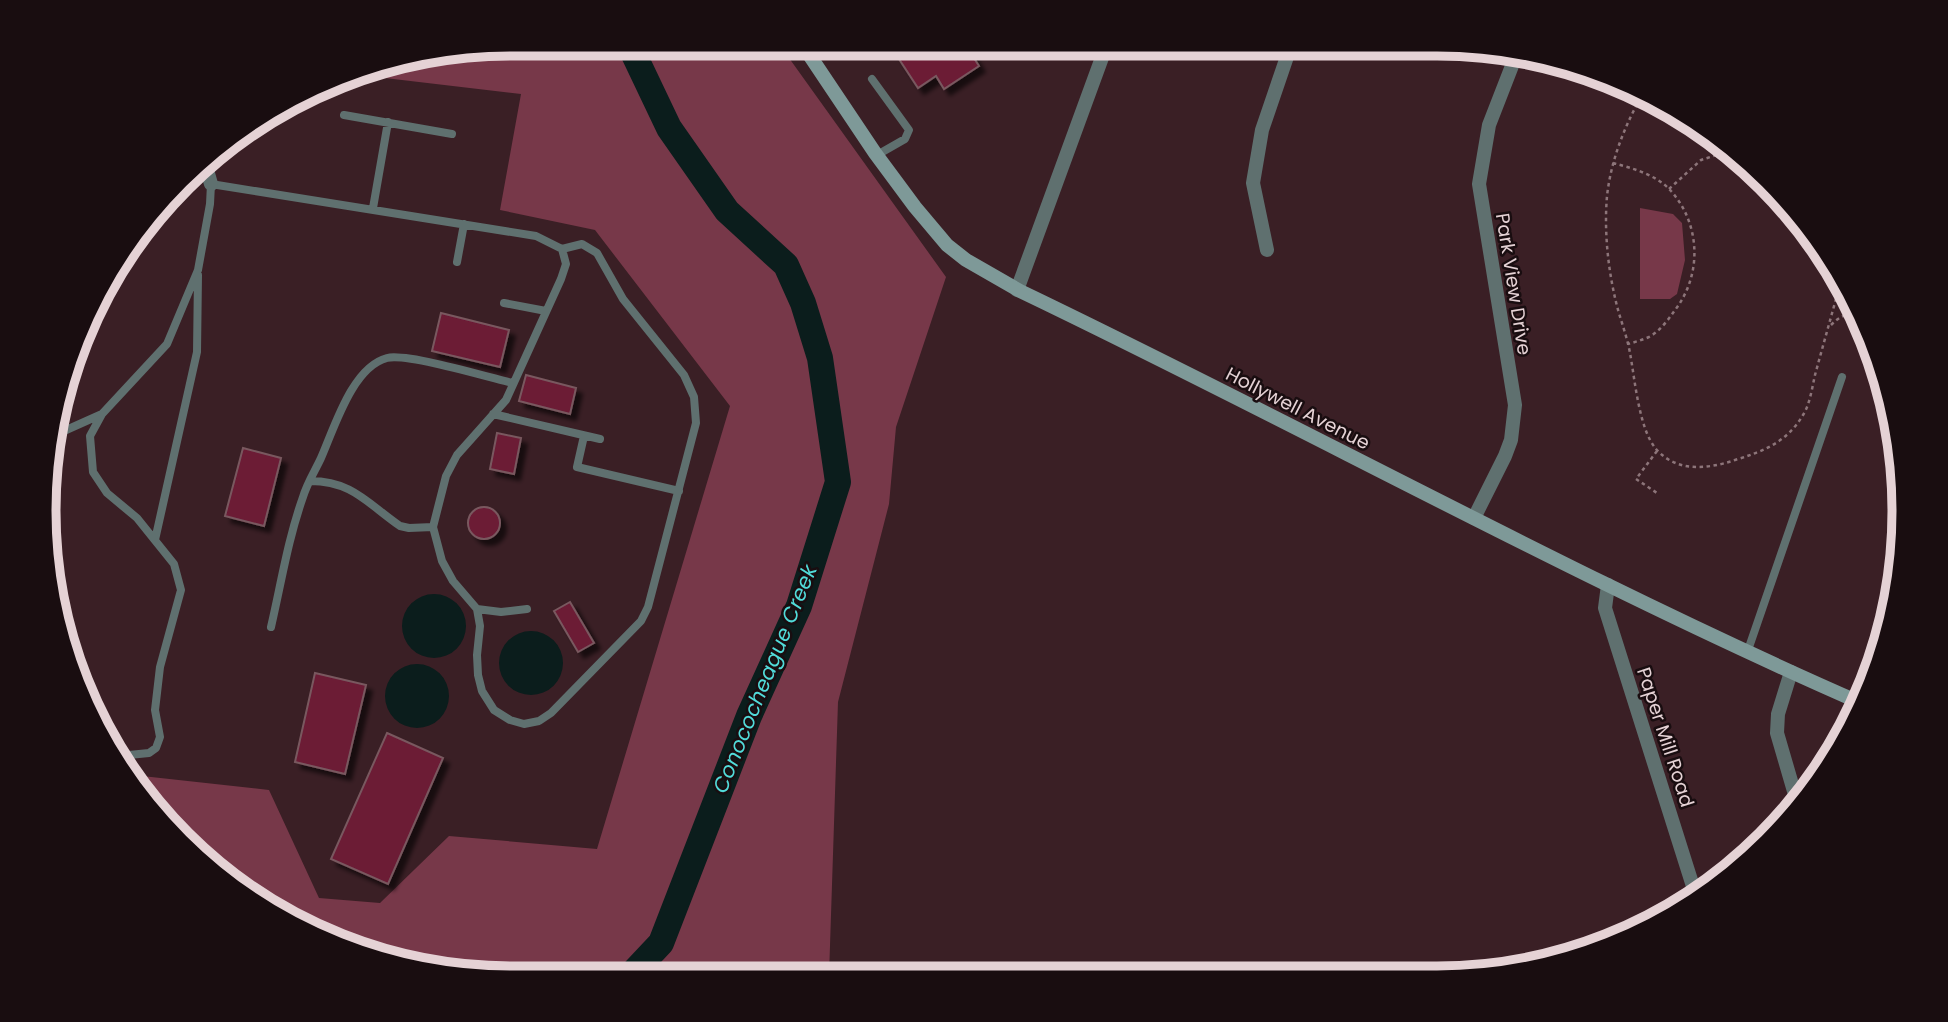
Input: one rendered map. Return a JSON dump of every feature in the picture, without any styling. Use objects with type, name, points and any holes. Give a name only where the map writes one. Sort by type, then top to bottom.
[{"type":"street","name":"Hollywell Avenue","points":[[810,56],[915,207],[947,245],[967,260],[1017,290],[1608,585],[1747,653],[1851,699]]},
{"type":"street","points":[[1017,290],[1103,56]]},
{"type":"street","points":[[1267,250],[1252,183],[1262,130],[1287,56]]},
{"type":"street","name":"Park View Drive","points":[[1474,518],[1505,457],[1511,440],[1515,405],[1479,184],[1489,125],[1513,63]]},
{"type":"street","points":[[208,172],[211,184]]},
{"type":"street","name":"Paper Mill Road","points":[[1608,585],[1605,608],[1693,887]]},
{"type":"street","points":[[1791,673],[1778,714],[1777,733],[1794,792]]},
{"type":"lane","points":[[872,79],[909,130],[905,139],[877,155]]},
{"type":"lane","points":[[344,115],[452,134]]},
{"type":"lane","points":[[373,208],[388,122]]},
{"type":"lane","points":[[155,540],[197,352],[198,270],[211,184],[536,236],[562,249],[582,244],[597,253],[623,299],[684,375],[694,397],[696,423],[648,607],[641,621],[551,713],[539,721],[524,724],[510,720],[494,710],[482,691],[478,675],[480,626],[477,609],[453,581],[442,561],[433,527],[446,476],[457,455],[506,400],[566,264],[562,249]]},
{"type":"lane","points":[[457,262],[464,224]]},
{"type":"lane","points":[[127,754],[149,753],[156,748],[160,737],[155,710],[160,667],[181,590],[174,564],[137,518],[107,493],[93,472],[90,436],[102,414],[167,344],[198,270]]},
{"type":"lane","points":[[504,303],[546,311]]},
{"type":"lane","points":[[271,627],[303,495],[343,406],[358,381],[371,367],[387,358],[406,358],[513,383]]},
{"type":"lane","points":[[1747,653],[1842,377]]},
{"type":"lane","points":[[63,431],[102,414]]},
{"type":"lane","points":[[493,414],[600,439]]},
{"type":"lane","points":[[584,436],[578,467],[679,491]]},
{"type":"lane","points":[[310,481],[328,481],[346,486],[400,526],[433,527]]},
{"type":"lane","points":[[477,609],[501,612],[527,609]]},
{"type":"path","points":[[1638,103],[1625,129],[1613,163],[1607,197],[1606,236],[1615,300],[1628,344],[1647,436],[1657,451],[1670,460],[1695,469],[1715,467],[1760,452],[1793,432],[1805,412],[1837,294]]},
{"type":"path","points":[[1669,189],[1701,160],[1719,154]]},
{"type":"path","points":[[1613,163],[1634,169],[1669,189],[1684,209],[1692,230],[1695,258],[1692,282],[1682,302],[1665,324],[1649,337],[1628,344]]},
{"type":"path","points":[[1829,327],[1839,316],[1847,314]]},
{"type":"path","points":[[1657,451],[1636,479],[1657,493]]},
{"type":"shaded area","points":[[788,56],[946,277],[896,427],[889,504],[838,702],[829,966],[481,965],[393,950],[365,942],[310,919],[258,889],[189,833],[141,776],[269,790],[319,898],[380,903],[449,836],[597,849],[730,406],[595,230],[500,210],[521,94],[376,77],[422,65],[481,57]]},
{"type":"shaded area","points":[[1640,208],[1673,214],[1682,223],[1685,260],[1677,294],[1670,299],[1640,299]]},
{"type":"shaded area","points":[[434,594],[446,596],[457,603],[464,614],[464,638],[457,649],[446,656],[434,658],[422,656],[411,649],[404,638],[402,626],[404,614],[411,603],[422,596]]},
{"type":"shaded area","points":[[531,631],[543,633],[554,640],[561,651],[561,675],[554,686],[543,693],[531,695],[519,693],[508,686],[501,675],[499,663],[501,651],[508,640],[519,633]]},
{"type":"shaded area","points":[[411,664],[423,664],[440,673],[447,684],[447,708],[440,719],[423,728],[411,728],[399,723],[390,714],[385,702],[385,690],[390,678],[399,669]]},
{"type":"building","points":[[897,56],[973,56],[979,66],[944,89],[936,76],[918,88]]},
{"type":"building","points":[[441,313],[509,330],[500,367],[432,351]]},
{"type":"building","points":[[526,375],[576,388],[570,414],[519,401]]},
{"type":"building","points":[[497,433],[521,438],[514,474],[490,469]]},
{"type":"building","points":[[243,448],[281,458],[264,526],[225,516]]},
{"type":"building","points":[[484,507],[495,512],[500,523],[495,534],[484,539],[473,534],[468,523],[473,512]]},
{"type":"building","points":[[570,602],[594,643],[578,652],[554,611]]},
{"type":"building","points":[[315,673],[366,685],[345,774],[295,762]]},
{"type":"building","points":[[387,733],[443,758],[388,884],[331,859]]},
{"type":"waterway","name":"Conococheague Creek","points":[[635,56],[669,128],[727,211],[786,265],[803,303],[820,358],[838,482],[799,606],[749,716],[661,943],[639,966]]}]
